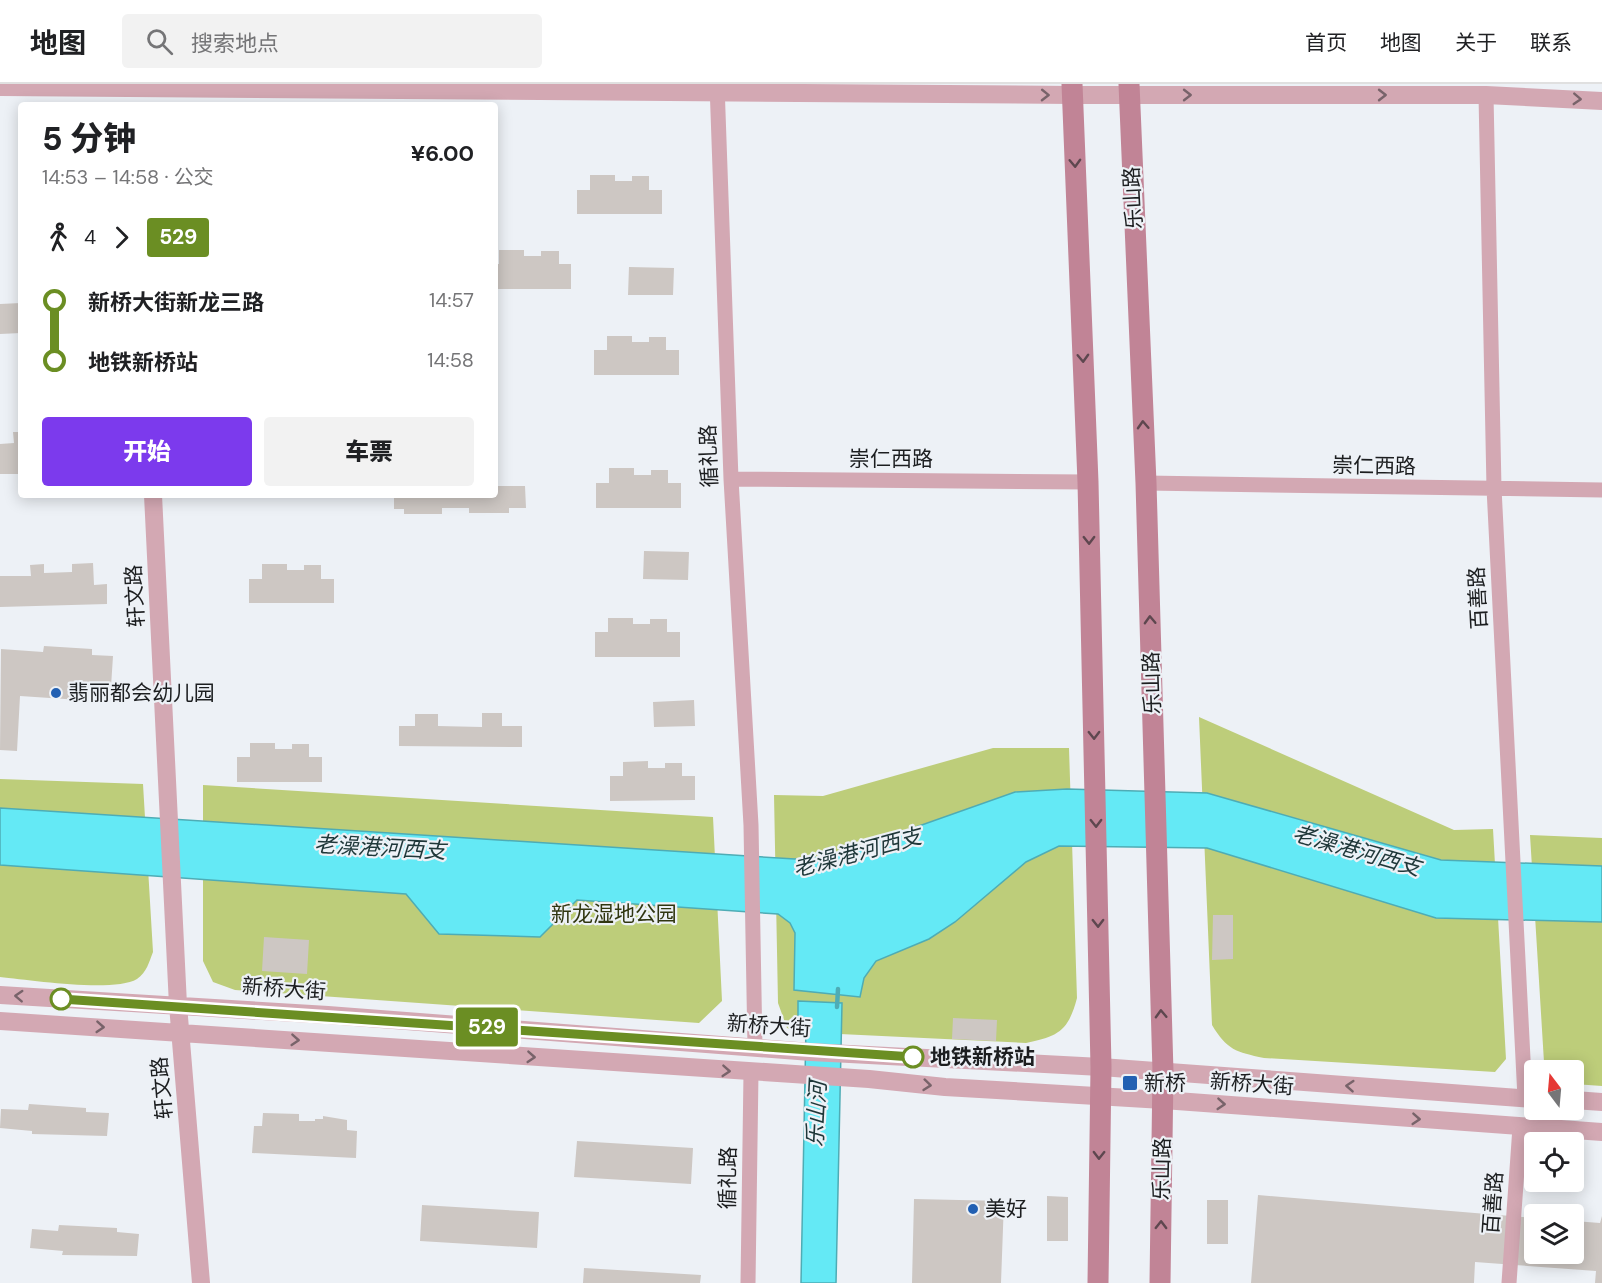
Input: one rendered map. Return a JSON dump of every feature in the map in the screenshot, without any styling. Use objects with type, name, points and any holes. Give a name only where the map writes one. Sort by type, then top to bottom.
[{"type":"main road","points":[[1072,90],[1088,482],[1095,780],[1101,1067],[1098,1283]]},
{"type":"main road","name":"乐山路","points":[[1129,90],[1146,483],[1163,1072],[1160,1283]]},
{"type":"street","points":[[0,87],[130,92],[717,87],[1129,90],[1486,95],[1602,100]]},
{"type":"street","name":"循礼路","points":[[717,87],[731,479],[751,825],[755,1048]]},
{"type":"street","name":"百善路","points":[[1486,95],[1494,489],[1510,847],[1527,1060]]},
{"type":"street","name":"崇仁西路","points":[[731,479],[1088,482]]},
{"type":"street","name":"崇仁西路","points":[[1146,483],[1602,490]]},
{"type":"street","name":"轩文路","points":[[153,498],[178,1005],[201,1283]]},
{"type":"street","name":"新桥大街","points":[[0,995],[178,1005],[811,1052],[1101,1067],[1524,1098]]},
{"type":"street","name":"新桥大街","points":[[0,1021],[751,1073],[869,1079],[945,1087],[1163,1100],[1602,1132]]},
{"type":"street","name":"循礼路","points":[[748,1283],[751,1073]]},
{"type":"street","points":[[1584,1101],[1602,1102]]},
{"type":"street","name":"百善路","points":[[1509,1283],[1520,1127]]},
{"type":"green space","points":[[1199,717],[1454,830],[1493,829],[1506,1059],[1495,1072],[1264,1058],[1239,1052],[1223,1040],[1212,1025]]},
{"type":"green space","points":[[993,748],[1069,748],[1077,998],[1065,1025],[1054,1035],[1026,1043],[798,1032],[787,1028],[778,1003],[774,795],[823,796]]},
{"type":"green space","points":[[0,779],[143,784],[153,952],[145,970],[137,979],[110,985],[91,985],[0,977]]},
{"type":"green space","name":"新龙湿地公园","points":[[203,785],[713,817],[722,1001],[699,1023],[235,990],[213,982],[203,961]]},
{"type":"green space","points":[[1530,835],[1602,838],[1602,1086],[1584,1085],[1584,1060],[1544,1060]]},
{"type":"water","name":"老澡港河西支","points":[[1067,789],[1207,793],[1441,860],[1602,866],[1602,922],[1436,918],[1207,848],[1059,846],[1026,862],[955,922],[929,939],[876,961],[864,978],[860,997],[794,990],[795,933],[790,923],[778,914],[577,900],[540,937],[439,934],[406,894],[0,865],[0,808],[795,859],[834,856],[1015,792]]},
{"type":"water","points":[[798,1001],[842,1003],[836,1283],[801,1283],[806,1026],[798,1025]]},
{"type":"building","points":[[590,175],[615,175],[615,181],[632,181],[632,176],[649,176],[649,190],[662,190],[662,214],[577,214],[577,190],[590,190]]},
{"type":"building","points":[[499,250],[524,250],[524,256],[541,256],[541,251],[559,251],[559,264],[571,264],[571,289],[498,289]]},
{"type":"building","points":[[629,267],[674,268],[673,295],[628,295]]},
{"type":"building","points":[[18,303],[18,333],[0,334],[0,304]]},
{"type":"building","points":[[607,336],[632,336],[632,342],[649,342],[649,337],[666,337],[666,350],[679,350],[679,375],[594,375],[594,350],[607,350]]},
{"type":"building","points":[[13,432],[18,432],[18,474],[0,474],[0,444],[14,443]]},
{"type":"building","points":[[609,468],[634,468],[634,475],[651,475],[651,470],[668,470],[668,483],[681,483],[681,508],[596,508],[596,483],[609,483]]},
{"type":"building","points":[[498,486],[525,486],[526,508],[509,508],[509,513],[469,513],[469,508],[442,508],[442,514],[404,514],[404,509],[394,509],[394,498],[498,498]]},
{"type":"building","points":[[644,551],[689,552],[688,580],[643,579]]},
{"type":"building","points":[[93,563],[94,585],[107,584],[107,604],[0,607],[0,576],[31,576],[30,565],[44,564],[44,573],[72,572],[72,564]]},
{"type":"building","points":[[262,564],[287,564],[287,570],[304,570],[304,565],[321,565],[321,579],[334,579],[334,603],[249,603],[249,579],[262,579]]},
{"type":"building","points":[[608,618],[633,618],[633,624],[650,624],[650,619],[667,619],[667,632],[680,632],[680,657],[595,657],[595,632],[608,632]]},
{"type":"building","points":[[44,646],[92,649],[92,655],[113,656],[110,702],[20,696],[17,751],[0,750],[1,649],[43,652]]},
{"type":"building","points":[[694,700],[695,726],[654,727],[653,702]]},
{"type":"building","points":[[482,713],[502,713],[502,726],[522,726],[522,747],[399,746],[399,726],[415,726],[415,714],[438,714],[438,726],[482,727]]},
{"type":"building","points":[[250,743],[275,743],[275,749],[292,749],[292,744],[309,744],[309,757],[322,757],[322,782],[237,782],[237,757],[250,757]]},
{"type":"building","points":[[648,761],[648,768],[665,768],[665,763],[682,763],[682,776],[695,776],[695,800],[610,801],[610,776],[623,776],[623,762]]},
{"type":"building","points":[[1213,915],[1233,915],[1233,959],[1212,960]]},
{"type":"building","points":[[264,937],[309,940],[307,974],[262,971]]},
{"type":"building","points":[[953,1018],[997,1020],[996,1041],[952,1039]]},
{"type":"building","points":[[29,1104],[86,1108],[86,1112],[109,1113],[107,1136],[32,1134],[32,1131],[0,1128],[1,1109],[28,1110]]},
{"type":"building","points":[[263,1113],[299,1114],[299,1121],[315,1121],[315,1119],[323,1119],[323,1116],[347,1120],[347,1130],[357,1131],[356,1158],[252,1153],[254,1126],[262,1126]]},
{"type":"building","points":[[577,1141],[693,1148],[691,1184],[574,1177]]},
{"type":"building","points":[[1258,1195],[1524,1217],[1524,1264],[1584,1264],[1584,1222],[1600,1223],[1602,1216],[1602,1283],[1595,1283],[1596,1271],[1475,1262],[1474,1283],[1251,1283]]},
{"type":"building","points":[[1047,1196],[1068,1197],[1068,1241],[1047,1241]]},
{"type":"building","points":[[914,1199],[1004,1201],[1001,1283],[912,1283]]},
{"type":"building","points":[[1207,1200],[1228,1200],[1228,1244],[1207,1244]]},
{"type":"building","points":[[422,1205],[539,1212],[537,1248],[420,1241]]},
{"type":"building","points":[[59,1225],[117,1228],[117,1232],[139,1234],[137,1256],[62,1255],[63,1251],[30,1248],[32,1229],[58,1231]]},
{"type":"building","points":[[584,1268],[701,1275],[700,1283],[583,1283]]},
{"type":"waterway","name":"乐山河","points":[[837,1007],[838,989]]},
{"type":"bus line","name":"529","points":[[61,999],[328,1015],[811,1052],[913,1057]]},
{"type":"place","name":"翡丽都会幼儿园","points":[[56,693]]},
{"type":"place","name":"地铁新桥站","points":[[913,1057]]},
{"type":"place","name":"新桥","points":[[1130,1083]]},
{"type":"place","name":"美好","points":[[973,1209]]}]
